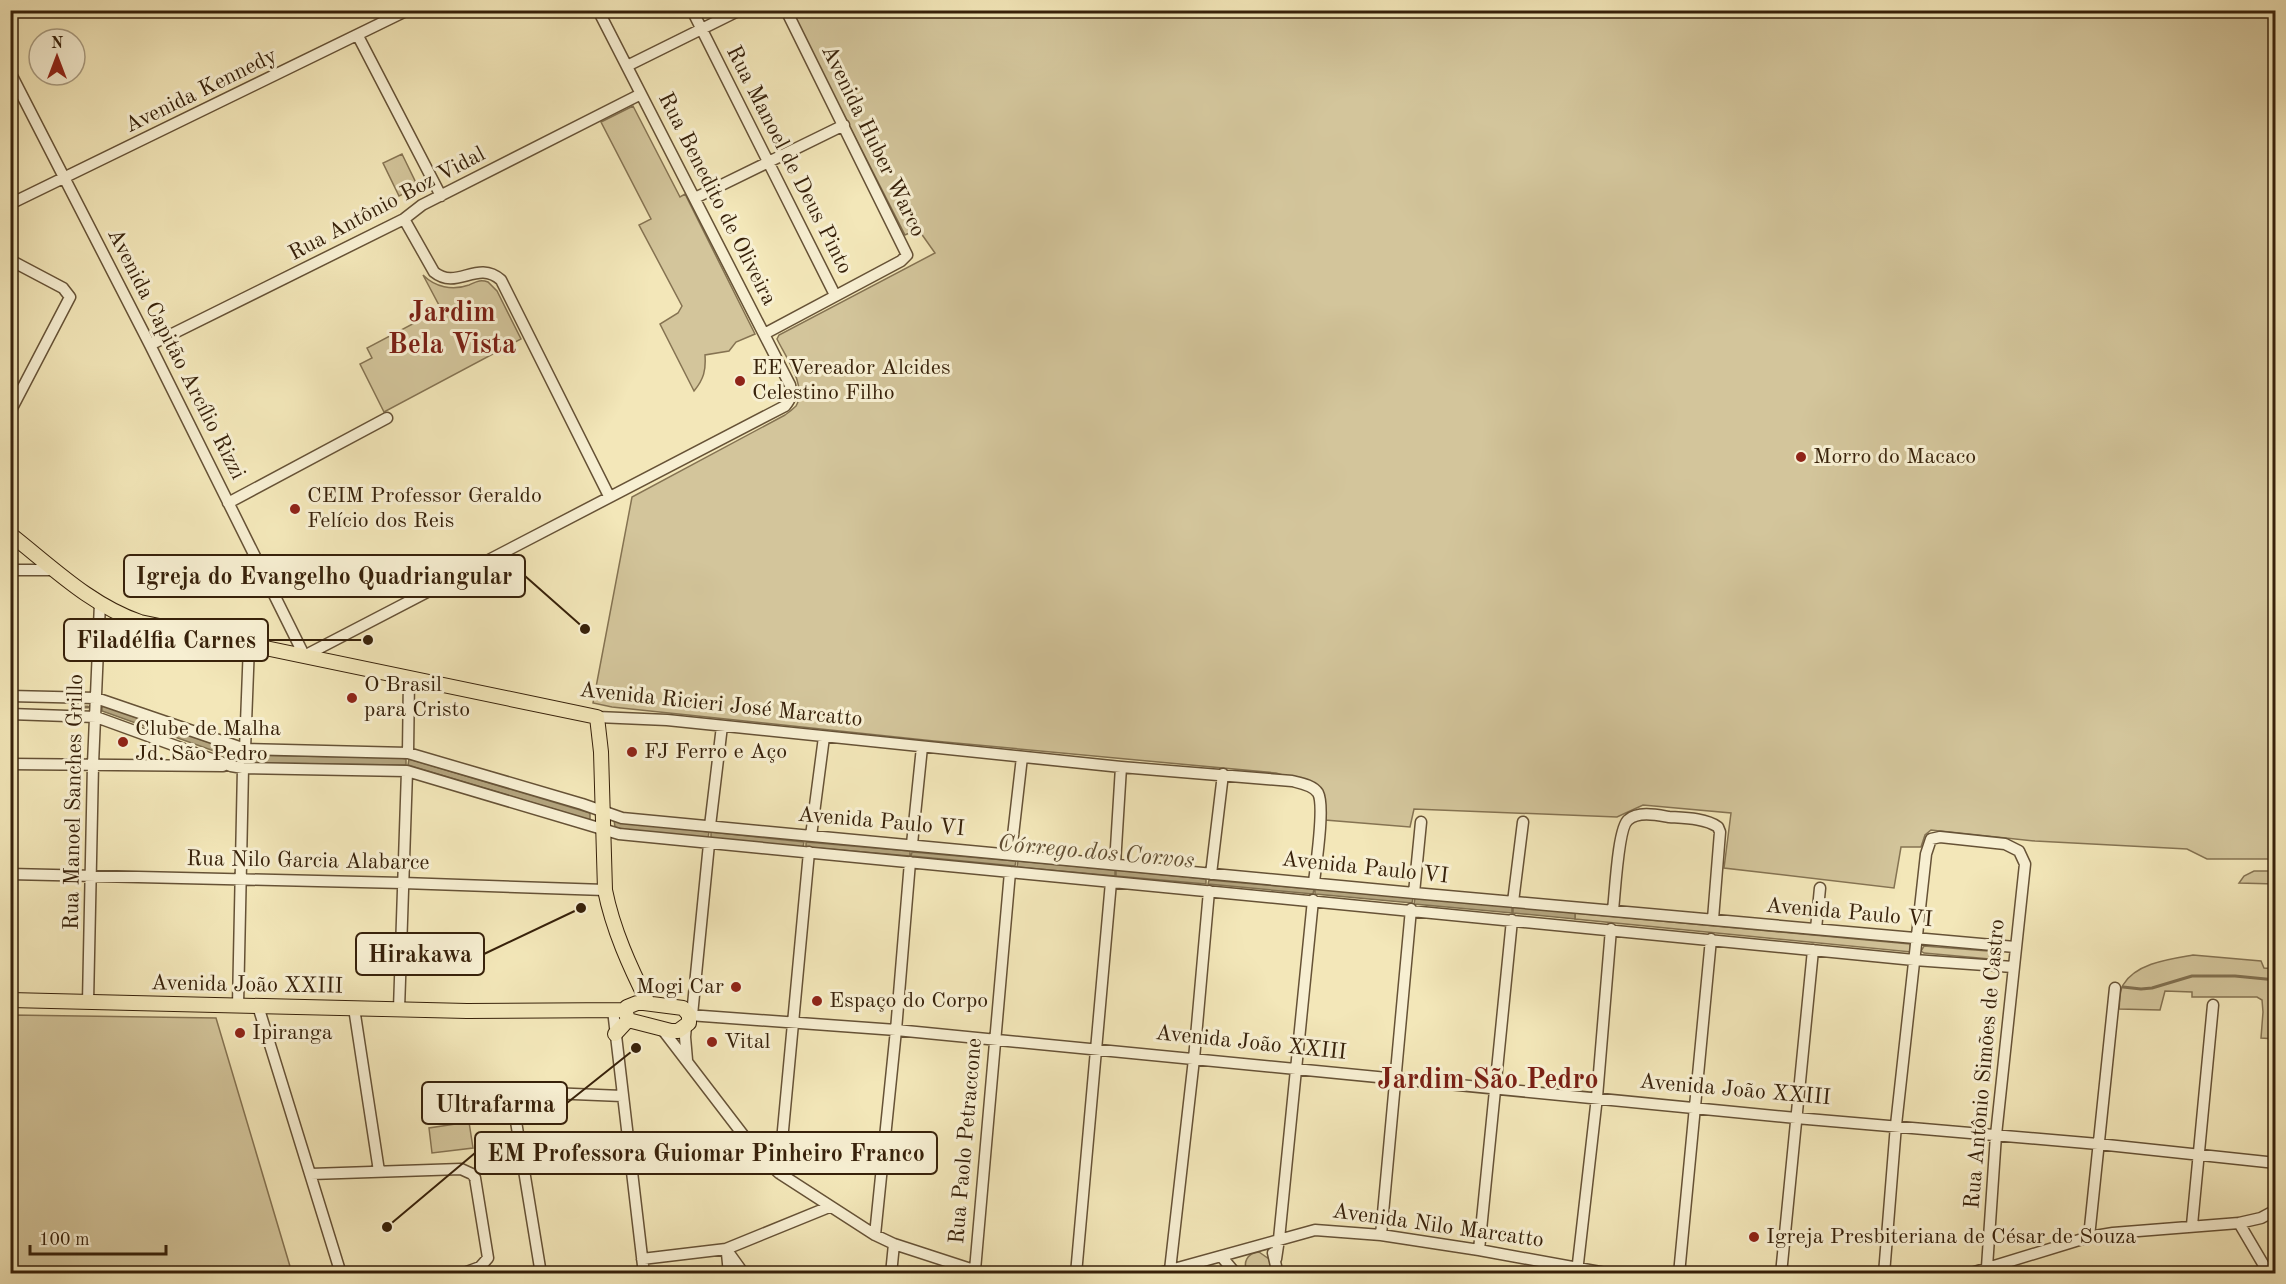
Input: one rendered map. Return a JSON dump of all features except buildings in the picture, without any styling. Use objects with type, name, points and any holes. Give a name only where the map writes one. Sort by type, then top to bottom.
[{"type":"main road","name":"Avenida Ricieri José Marcatto","points":[[10,534],[100,603],[123,616],[140,622],[597,717]]},
{"type":"main road","points":[[597,717],[601,752],[605,890],[613,922],[630,968],[648,1003]]},
{"type":"main road","points":[[615,1034],[625,1011],[630,968]]},
{"type":"main road","name":"Avenida João XXIII","points":[[10,1000],[399,1009],[625,1011],[648,1003],[680,1007],[685,1009],[689,1018],[678,1031],[662,1029],[625,1011]]},
{"type":"street","name":"Avenida Kennedy","points":[[10,204],[408,10]]},
{"type":"street","name":"Rua Benedito de Oliveira","points":[[598,10],[790,385],[791,396],[785,406],[609,496]]},
{"type":"street","name":"Rua Manoel de Deus Pinto","points":[[692,10],[836,295]]},
{"type":"street","points":[[627,66],[740,10]]},
{"type":"street","name":"Avenida Huber Warco","points":[[786,10],[906,250],[906,258],[836,295]]},
{"type":"street","points":[[358,36],[441,196]]},
{"type":"street","name":"Avenida Capitão Arcílio Rizzi","points":[[11,76],[150,345],[305,655]]},
{"type":"street","name":"Rua Antônio Boz Vidal","points":[[150,345],[404,219],[422,205],[641,94]]},
{"type":"street","points":[[695,198],[844,125]]},
{"type":"street","points":[[305,655],[609,496],[501,280],[488,272],[479,271],[454,279],[440,277],[434,272],[404,219]]},
{"type":"street","points":[[10,260],[63,288],[70,297],[10,412]]},
{"type":"street","points":[[764,334],[836,295]]},
{"type":"street","points":[[228,503],[387,418]]},
{"type":"street","points":[[10,570],[56,570]]},
{"type":"street","name":"Rua Manoel Sanches Grillo","points":[[88,1002],[93,764],[100,603]]},
{"type":"street","points":[[245,749],[249,645]]},
{"type":"street","points":[[408,753],[409,677]]},
{"type":"street","name":"Avenida Paulo VI","points":[[10,696],[96,698],[245,749],[408,753],[622,818],[2014,947]]},
{"type":"street","name":"Avenida Paulo VI","points":[[10,714],[96,717],[231,766],[243,768],[406,771],[619,834],[1411,909],[1914,960],[2013,967]]},
{"type":"street","name":"Avenida Ricieri José Marcatto","points":[[597,717],[637,717],[1121,767],[1292,781],[1317,790],[1321,806],[1314,882]]},
{"type":"street","points":[[710,826],[722,726]]},
{"type":"street","points":[[811,836],[824,737]]},
{"type":"street","points":[[912,844],[922,747]]},
{"type":"street","points":[[1011,853],[1022,757]]},
{"type":"street","points":[[10,764],[231,766]]},
{"type":"street","points":[[1115,864],[1121,767]]},
{"type":"street","points":[[238,1005],[243,768]]},
{"type":"street","points":[[399,1009],[406,771]]},
{"type":"street","points":[[1211,874],[1223,774]]},
{"type":"street","points":[[1613,910],[1624,826],[1628,820],[1642,815],[1708,822],[1718,827],[1721,838],[1713,919]]},
{"type":"street","points":[[1414,893],[1421,822]]},
{"type":"street","points":[[1513,902],[1523,822]]},
{"type":"street","name":"Rua Antônio Simões de Castro","points":[[1916,939],[1926,854],[1931,839],[1935,837],[2004,844],[2012,846],[2023,857],[2025,864],[2014,947],[1996,1135],[1987,1267]]},
{"type":"street","points":[[687,1060],[685,1037],[709,844]]},
{"type":"street","points":[[779,1173],[809,852]]},
{"type":"street","points":[[875,1235],[910,862]]},
{"type":"street","name":"Rua Paolo Petraccone","points":[[980,1272],[994,1040],[1010,872]]},
{"type":"street","name":"Rua Nilo Garcia Alabarce","points":[[10,874],[605,890]]},
{"type":"street","points":[[1076,1274],[1094,1049],[1111,882]]},
{"type":"street","points":[[1816,929],[1820,888]]},
{"type":"street","points":[[1170,1270],[1194,1059],[1209,891]]},
{"type":"street","points":[[1275,1274],[1313,900]]},
{"type":"street","points":[[1381,1235],[1411,909]]},
{"type":"street","points":[[1479,1250],[1512,920]]},
{"type":"street","points":[[1578,1270],[1597,1097],[1611,929]]},
{"type":"street","points":[[1678,1274],[1711,939]]},
{"type":"street","points":[[1884,1274],[1896,1125],[1916,939]]},
{"type":"street","points":[[1781,1274],[1813,950]]},
{"type":"street","points":[[2089,1237],[2115,988]]},
{"type":"street","points":[[2192,1226],[2212,1005]]},
{"type":"street","points":[[258,1006],[341,1274]]},
{"type":"street","points":[[354,1008],[380,1171]]},
{"type":"street","name":"Avenida João XXIII","points":[[689,1018],[896,1030],[1796,1118],[1896,1125],[2276,1162]]},
{"type":"street","points":[[662,1029],[758,1153],[779,1173],[875,1235],[894,1244],[980,1272]]},
{"type":"street","points":[[615,1034],[644,1274]]},
{"type":"street","points":[[476,1090],[622,1096]]},
{"type":"street","points":[[511,1091],[541,1274]]},
{"type":"street","points":[[311,1174],[461,1169],[472,1173],[488,1258],[480,1267],[461,1274]]},
{"type":"street","points":[[642,1259],[726,1250],[829,1207]]},
{"type":"street","points":[[1968,1274],[2089,1237],[2239,1223],[2260,1218],[2276,1210]]},
{"type":"street","points":[[2239,1223],[2269,1274]]},
{"type":"street","name":"Avenida Nilo Marcatto","points":[[1156,1274],[1314,1230],[1381,1235],[1611,1274]]},
{"type":"street","points":[[1267,1243],[1276,1259]]},
{"type":"street","points":[[891,1274],[894,1244]]},
{"type":"street","points":[[726,1250],[729,1274]]},
{"type":"street","points":[[726,1250],[744,1274]]},
{"type":"street","points":[[1221,1256],[1236,1274]]},
{"type":"shaded area","points":[[791,11],[2275,11],[2275,859],[2207,859],[2187,849],[2035,841],[1931,830],[1925,835],[1921,847],[1901,847],[1894,888],[1724,868],[1731,813],[1643,805],[1617,817],[1414,809],[1410,827],[1325,820],[1310,783],[1276,773],[934,741],[612,707],[593,703],[632,497],[785,415],[796,406],[799,398],[797,381],[777,339],[779,335],[935,253],[918,229],[905,235]]},
{"type":"shaded area","points":[[633,106],[680,197],[685,194],[755,334],[736,342],[729,351],[705,355],[704,374],[694,391],[660,324],[678,313],[682,306],[639,225],[651,219],[601,122]]},
{"type":"shaded area","points":[[402,154],[418,187],[399,196],[383,163]]},
{"type":"shaded area","points":[[423,275],[433,282],[450,288],[463,287],[480,281],[488,282],[497,291],[521,339],[384,412],[360,364],[372,358],[367,348],[441,309]]},
{"type":"shaded area","points":[[102,705],[243,754],[242,761],[102,711]]},
{"type":"shaded area","points":[[245,755],[401,758],[406,759],[406,765],[253,763],[245,761]]},
{"type":"shaded area","points":[[409,759],[590,813],[590,820],[408,765]]},
{"type":"shaded area","points":[[614,820],[709,832],[708,838],[623,829],[615,827]]},
{"type":"shaded area","points":[[711,832],[804,842],[803,847],[711,838]]},
{"type":"shaded area","points":[[806,842],[910,851],[910,856],[806,847]]},
{"type":"shaded area","points":[[912,852],[1016,861],[1015,866],[911,856]]},
{"type":"shaded area","points":[[1018,861],[1115,870],[1115,876],[1017,867]]},
{"type":"shaded area","points":[[1116,870],[1206,879],[1206,884],[1116,876]]},
{"type":"shaded area","points":[[2254,871],[2275,871],[2275,884],[2239,883],[2244,876]]},
{"type":"shaded area","points":[[1209,880],[1314,889],[1313,894],[1208,884]]},
{"type":"shaded area","points":[[1315,889],[1413,898],[1412,903],[1315,894]]},
{"type":"shaded area","points":[[1415,898],[1512,907],[1512,913],[1414,904]]},
{"type":"shaded area","points":[[1513,907],[1575,913],[1575,919],[1513,913]]},
{"type":"shaded area","points":[[1575,913],[1910,944],[1911,952],[1575,919]]},
{"type":"shaded area","points":[[1924,946],[2003,954],[2001,960],[1924,953],[1921,951]]},
{"type":"shaded area","points":[[2193,955],[2261,961],[2264,968],[2275,969],[2275,1039],[2261,1038],[2262,1000],[2257,997],[2192,997],[2192,992],[2165,991],[2160,1010],[2119,1009],[2123,985],[2136,972],[2154,963]]},
{"type":"shaded area","points":[[11,1015],[216,1018],[292,1273],[11,1273]]},
{"type":"shaded area","points":[[469,1122],[473,1148],[432,1153],[429,1128]]},
{"type":"shaded area","points":[[1259,1252],[1269,1259],[1271,1267],[1268,1273],[1248,1273],[1247,1259],[1251,1254]]},
{"type":"waterway","name":"Córrego dos Corvos","points":[[81,707],[88,707]]},
{"type":"waterway","name":"Córrego dos Corvos","points":[[2123,987],[2152,988],[2192,976],[2235,976],[2276,980]]},
{"type":"place","name":"EE Vereador Alcides Celestino Filho","points":[[740,381]]},
{"type":"place","name":"Morro do Macaco","points":[[1801,457]]},
{"type":"place","name":"CEIM Professor Geraldo Felício dos Reis","points":[[295,509]]},
{"type":"place","name":"Igreja do Evangelho Quadriangular","points":[[585,629]]},
{"type":"place","name":"Filadélfia Carnes","points":[[368,640]]},
{"type":"place","name":"O Brasil para Cristo","points":[[352,698]]},
{"type":"place","name":"Clube de Malha Jd. São Pedro","points":[[123,742]]},
{"type":"place","name":"FJ Ferro e Aço","points":[[632,752]]},
{"type":"place","name":"Hirakawa","points":[[581,908]]},
{"type":"place","name":"Mogi Car","points":[[736,987]]},
{"type":"place","name":"Espaço do Corpo","points":[[817,1001]]},
{"type":"place","name":"Ipiranga","points":[[240,1033]]},
{"type":"place","name":"Vital","points":[[712,1042]]},
{"type":"place","name":"Ultrafarma","points":[[636,1048]]},
{"type":"place","name":"EM Professora Guiomar Pinheiro Franco","points":[[387,1227]]},
{"type":"place","name":"Igreja Presbiteriana de César de Souza","points":[[1754,1237]]},
{"type":"district","name":"Jardim Bela Vista","points":[[452,330]]},
{"type":"district","name":"Jardim São Pedro","points":[[1488,1081]]}]
